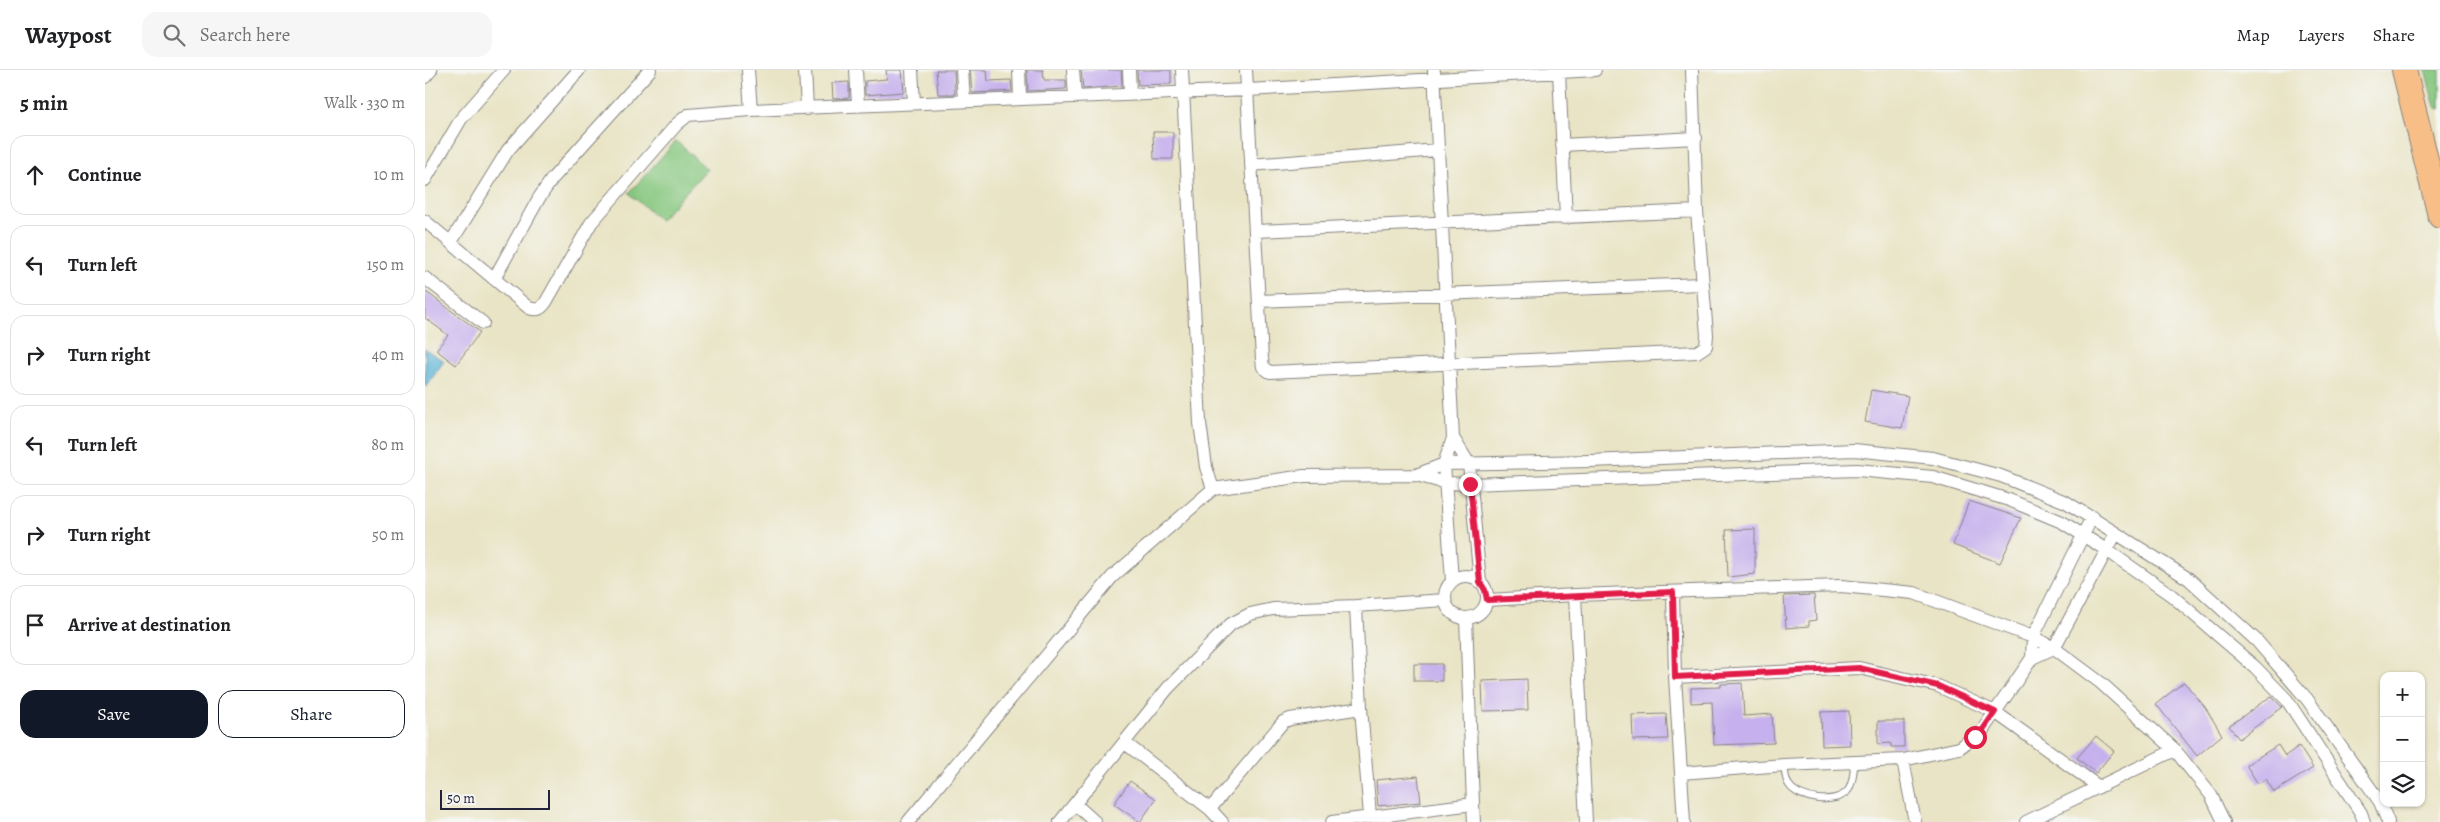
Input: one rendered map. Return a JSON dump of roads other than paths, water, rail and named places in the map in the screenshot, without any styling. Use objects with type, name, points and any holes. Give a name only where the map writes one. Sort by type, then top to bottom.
[{"type":"highway","points":[[2404,70],[2440,216]]},
{"type":"street","points":[[425,76],[431,70]]},
{"type":"street","points":[[425,180],[461,119],[504,70]]},
{"type":"street","points":[[451,242],[508,150],[579,70]]},
{"type":"street","points":[[494,279],[539,198],[553,179],[650,70]]},
{"type":"street","points":[[748,70],[751,110]]},
{"type":"street","points":[[805,70],[807,109]]},
{"type":"street","points":[[856,70],[858,106]]},
{"type":"street","points":[[912,70],[914,102]]},
{"type":"street","points":[[962,70],[964,100]]},
{"type":"street","points":[[1019,70],[1020,98]]},
{"type":"street","points":[[1073,70],[1075,96]]},
{"type":"street","points":[[1129,70],[1130,93]]},
{"type":"street","points":[[1182,70],[1185,91],[1199,415],[1206,467],[1213,489]]},
{"type":"street","points":[[1246,70],[1262,359],[1263,366],[1269,372],[1697,352],[1705,346],[1707,335],[1697,211],[1696,138],[1692,70]]},
{"type":"street","points":[[425,221],[529,308],[541,309],[595,218],[677,124],[688,116],[695,114],[914,102],[1248,90],[1434,74],[1595,70]]},
{"type":"street","points":[[1559,72],[1566,218]]},
{"type":"street","points":[[1434,74],[1441,221],[1447,292],[1453,438],[1444,464],[1452,581]]},
{"type":"street","points":[[1562,146],[1696,138]]},
{"type":"street","points":[[1251,165],[1438,150]]},
{"type":"street","points":[[1256,231],[1441,221],[1566,218],[1697,211]]},
{"type":"street","points":[[425,278],[483,324]]},
{"type":"street","points":[[1260,301],[1447,292],[1702,284]]},
{"type":"street","points":[[1453,438],[1469,464],[1480,582],[1485,590],[1487,600],[1479,613],[1466,618],[1456,616],[1448,609],[1445,600],[1446,590],[1452,581],[1461,577],[1471,577],[1480,582]]},
{"type":"street","points":[[908,822],[1113,577],[1213,489],[1304,476],[1416,474],[1444,464],[1591,461],[1853,450],[1933,458],[2001,476],[2066,502],[2189,579],[2257,641],[2307,699],[2381,802],[2388,822]]},
{"type":"street","points":[[1853,450],[1857,470]]},
{"type":"street","points":[[1416,474],[1446,484],[1470,484],[1857,470],[1933,477],[2009,500],[2062,522],[2082,537],[2107,551],[2171,595],[2255,667],[2287,700],[2361,814],[2364,822]]},
{"type":"street","points":[[2032,658],[2033,637],[2092,517]]},
{"type":"street","points":[[1681,773],[1784,765],[1903,760],[1959,748],[1982,731],[2032,658],[2054,648],[2116,532]]},
{"type":"street","points":[[1487,600],[1575,595],[1841,586],[1914,593],[2033,637],[2054,648],[2101,683],[2175,750],[2211,795],[2224,822]]},
{"type":"street","points":[[1673,592],[1675,677],[1684,822]]},
{"type":"street","points":[[1575,595],[1586,822]]},
{"type":"street","points":[[1060,822],[1168,688],[1231,624],[1250,614],[1273,609],[1445,600]]},
{"type":"street","points":[[1356,606],[1361,708],[1370,816]]},
{"type":"street","points":[[1466,618],[1474,822]]},
{"type":"street","points":[[1675,677],[1859,668],[1938,686],[1995,712],[2099,787]]},
{"type":"street","points":[[1209,809],[1283,722],[1290,719],[1361,708]]},
{"type":"street","points":[[1125,743],[1209,809],[1222,822]]},
{"type":"street","points":[[2026,822],[2175,750]]},
{"type":"street","points":[[1903,760],[1915,822]]},
{"type":"street","points":[[1075,804],[1095,822]]},
{"type":"street","points":[[1332,822],[1473,804]]},
{"type":"lane","points":[[1784,765],[1787,783],[1797,794],[1815,799],[1843,795],[1849,789],[1854,774],[1854,762]]},
{"type":"water","points":[[425,349],[444,361],[426,387],[425,386]]}]
